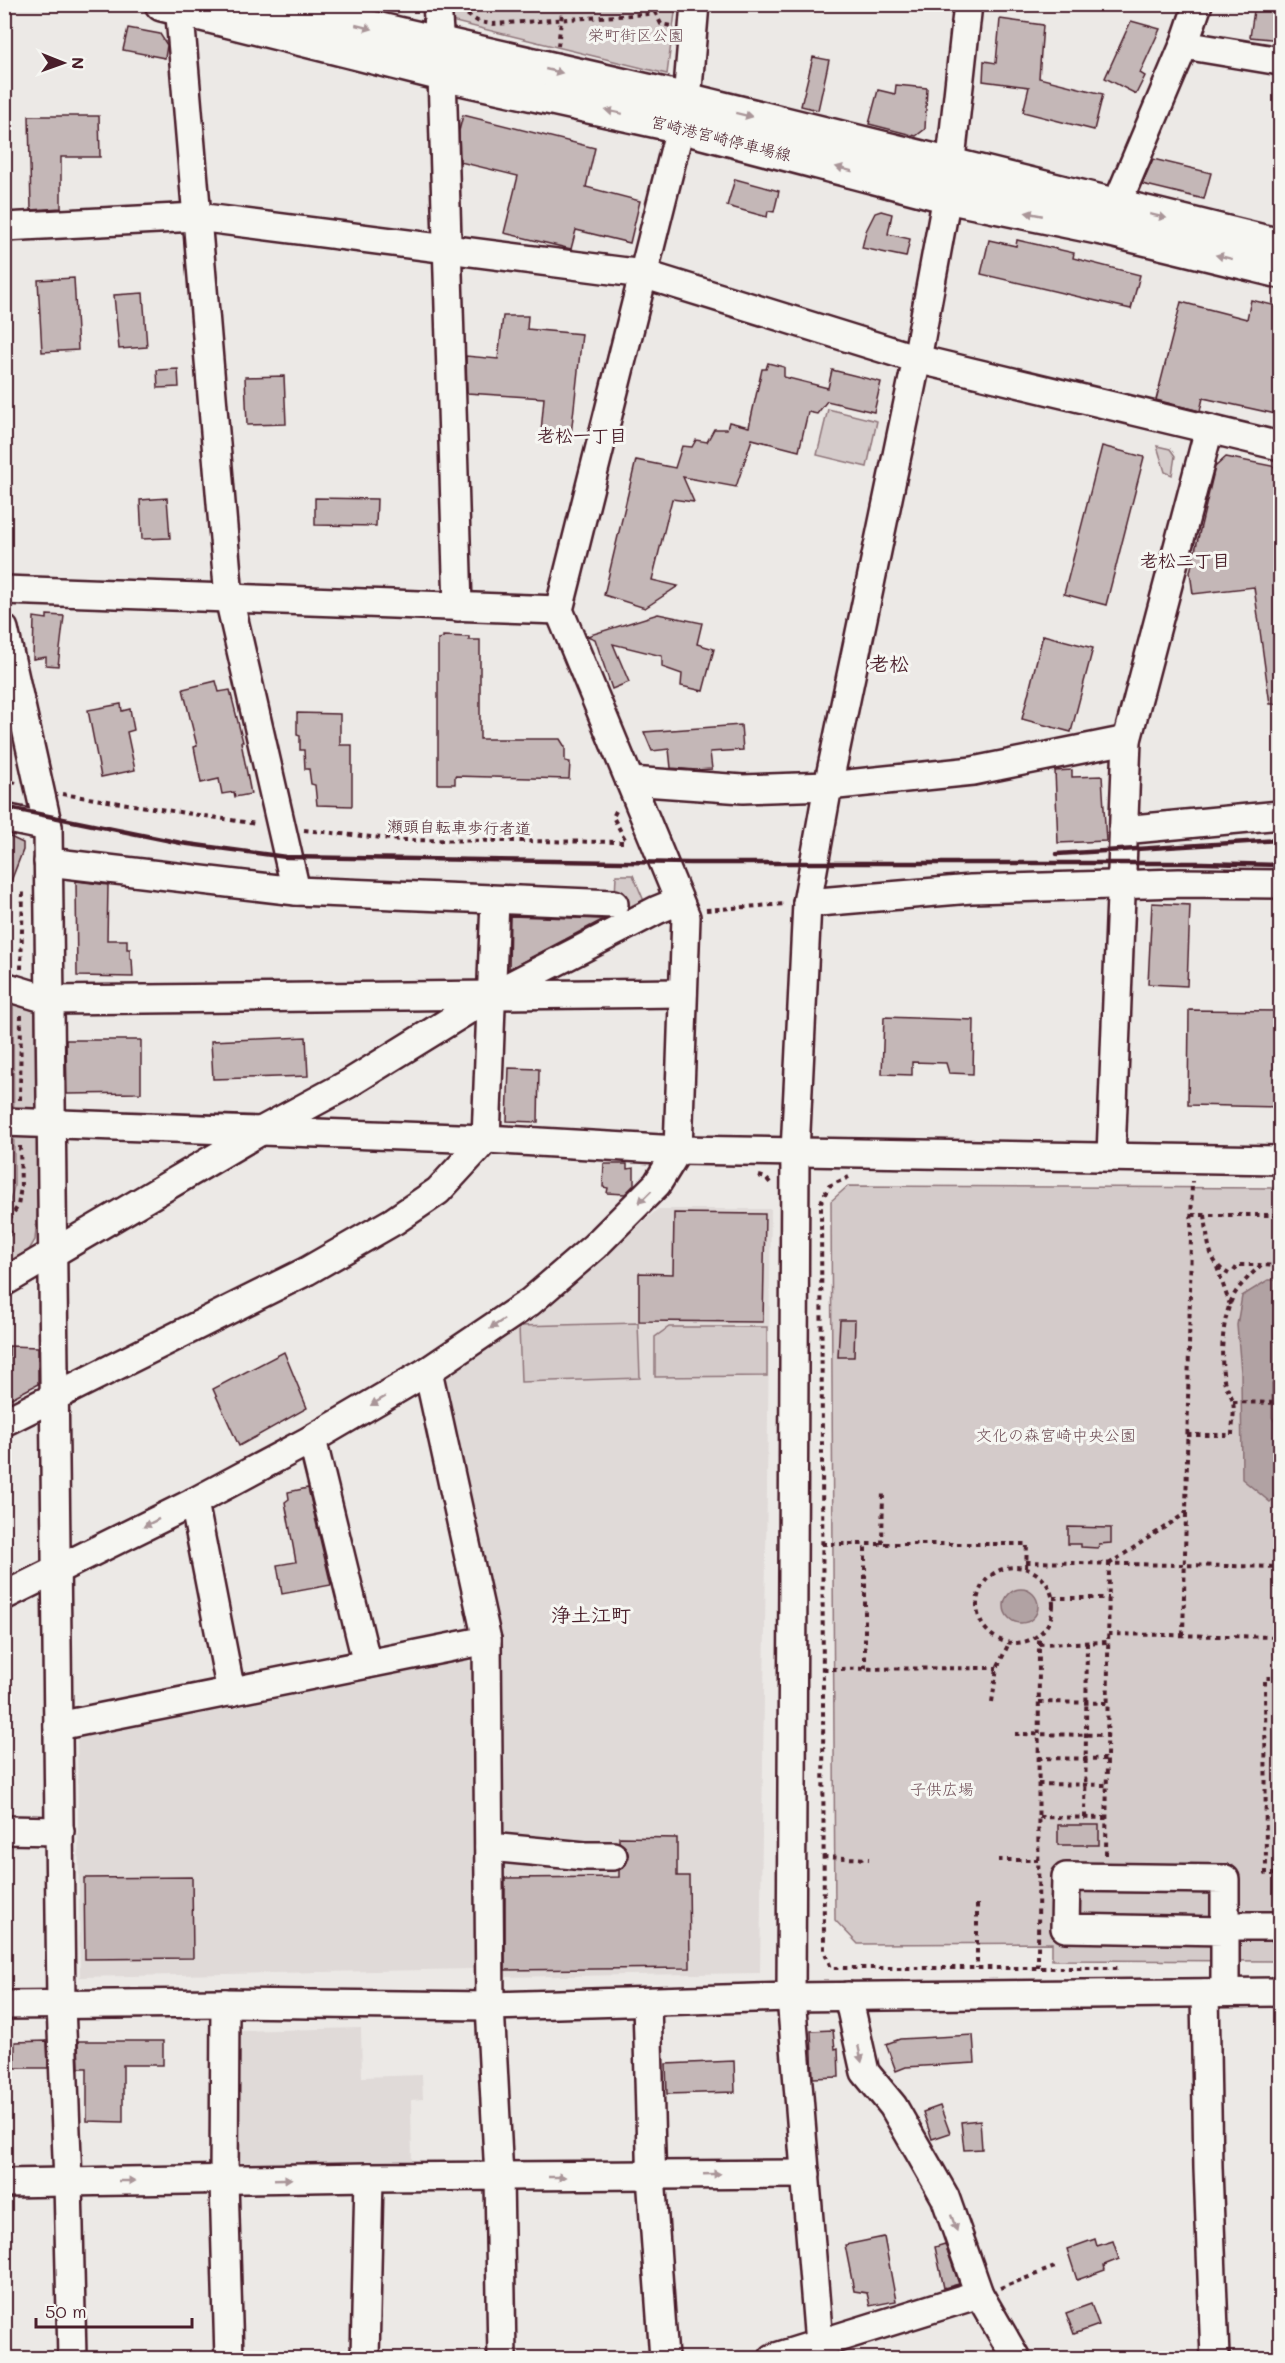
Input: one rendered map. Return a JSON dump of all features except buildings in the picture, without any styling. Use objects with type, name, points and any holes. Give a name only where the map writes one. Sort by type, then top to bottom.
[{"type":"main road","name":"宮崎港宮崎停車場線","points":[[266,4],[442,60]]},
{"type":"main road","name":"宮崎港宮崎停車場線","points":[[174,6],[442,60],[684,113],[949,181],[1111,218],[1281,246]]},
{"type":"main road","name":"宮崎港宮崎停車場線","points":[[1111,218],[1281,271]]},
{"type":"street","points":[[437,4],[442,60],[458,607]]},
{"type":"street","points":[[4,1596],[194,1502],[312,1439],[428,1371],[530,1302],[595,1246],[657,1184],[678,1150],[686,917],[690,906],[630,781],[559,610],[684,113],[695,4]]},
{"type":"street","points":[[819,2344],[791,1997],[795,1152],[801,903],[828,786],[917,359],[949,181],[968,4]]},
{"type":"street","points":[[1111,218],[1184,45],[1198,4]]},
{"type":"street","points":[[174,6],[197,217],[229,598],[296,891]]},
{"type":"street","points":[[1184,45],[1281,61]]},
{"type":"street","points":[[4,227],[197,217],[643,274],[917,359],[1281,446]]},
{"type":"street","points":[[1111,1156],[1127,740],[1209,429]]},
{"type":"street","points":[[4,590],[559,610]]},
{"type":"street","points":[[4,629],[48,827],[61,2005],[72,2358]]},
{"type":"street","points":[[630,781],[743,789],[828,786],[973,771],[1127,740]]},
{"type":"street","points":[[1123,830],[1281,815]]},
{"type":"street","points":[[4,818],[48,827]]},
{"type":"street","points":[[48,861],[296,891],[614,904]]},
{"type":"street","points":[[801,903],[971,889],[1179,883],[1281,885]]},
{"type":"street","points":[[4,1422],[54,1395],[307,1271],[394,1221],[438,1191],[486,1139],[495,900]]},
{"type":"street","points":[[4,1282],[259,1132],[348,1084],[492,995],[648,915],[690,906]]},
{"type":"street","points":[[13,980],[50,1000],[683,993]]},
{"type":"street","points":[[15,1121],[486,1139],[678,1150],[1281,1160]]},
{"type":"street","points":[[428,1371],[487,1640],[490,2006],[499,2177],[502,2358]]},
{"type":"street","points":[[312,1439],[367,1664]]},
{"type":"street","points":[[194,1502],[231,1692]]},
{"type":"street","points":[[58,1726],[487,1640]]},
{"type":"street","points":[[4,1830],[60,1831]]},
{"type":"street","points":[[489,1847],[585,1856],[613,1856]]},
{"type":"street","points":[[1215,2358],[1208,2168],[1215,1993],[1224,1928],[1225,1879],[1066,1877],[1065,1928],[1224,1928],[1281,1926]]},
{"type":"street","points":[[4,2005],[225,2003],[490,2006],[791,1997],[1281,1992]]},
{"type":"street","points":[[848,1996],[864,2072],[893,2106],[945,2198],[991,2290],[1016,2358]]},
{"type":"street","points":[[647,2002],[652,2190],[664,2358]]},
{"type":"street","points":[[225,2003],[224,2181],[229,2358]]},
{"type":"street","points":[[4,2183],[369,2177],[806,2174]]},
{"type":"street","points":[[365,2358],[369,2177]]},
{"type":"street","points":[[773,2358],[991,2290]]},
{"type":"path","points":[[461,4],[462,12],[479,22],[492,24],[648,14],[655,12],[660,4]]},
{"type":"path","points":[[558,52],[563,4]]},
{"type":"path","points":[[53,792],[263,825]]},
{"type":"path","name":"瀬頭自転車歩行者道","points":[[301,830],[401,840],[627,842]]},
{"type":"path","points":[[13,980],[23,884]]},
{"type":"path","points":[[690,906],[801,903]]},
{"type":"path","points":[[4,1227],[18,1206],[21,1187],[15,1121],[21,1014]]},
{"type":"path","points":[[752,1173],[766,1178],[775,1188],[775,1192]]},
{"type":"path","points":[[859,1178],[847,1177],[829,1186],[821,1202],[824,1950],[831,1968],[1120,1968]]},
{"type":"path","points":[[1183,1635],[1192,1180]]},
{"type":"path","points":[[1192,1215],[1281,1215]]},
{"type":"path","points":[[1205,1215],[1210,1252],[1230,1305]]},
{"type":"path","points":[[1234,1270],[1238,1265],[1281,1266]]},
{"type":"path","points":[[1187,1435],[1232,1435],[1233,1402],[1224,1382],[1223,1332],[1232,1297],[1261,1265]]},
{"type":"path","points":[[1217,1266],[1229,1274]]},
{"type":"path","points":[[1233,1402],[1281,1402]]},
{"type":"path","points":[[882,1544],[883,1490]]},
{"type":"path","points":[[1109,1564],[1186,1513]]},
{"type":"path","points":[[822,1544],[1026,1544],[1026,1565]]},
{"type":"path","points":[[865,1669],[866,1544]]},
{"type":"path","points":[[1106,1855],[1109,1564]]},
{"type":"path","points":[[1026,1565],[1044,1579],[1053,1598],[1053,1610],[1050,1622],[1039,1635],[1021,1643],[1009,1643],[997,1639],[987,1631],[980,1621],[977,1609],[978,1596],[983,1585],[991,1575],[1002,1569],[1026,1565],[1109,1564],[1281,1567]]},
{"type":"path","points":[[1053,1598],[1108,1598]]},
{"type":"path","points":[[1108,1634],[1281,1637]]},
{"type":"path","points":[[1038,1968],[1039,1635]]},
{"type":"path","points":[[1039,1644],[1108,1642]]},
{"type":"path","points":[[992,1702],[997,1668],[1009,1643]]},
{"type":"path","points":[[1085,1818],[1087,1643]]},
{"type":"path","points":[[823,1669],[997,1668]]},
{"type":"path","points":[[1281,1678],[1265,1678],[1266,1874],[1281,1874]]},
{"type":"path","points":[[1039,1702],[1108,1703]]},
{"type":"path","points":[[1015,1734],[1107,1735]]},
{"type":"path","points":[[1038,1758],[1107,1759]]},
{"type":"path","points":[[1038,1784],[1107,1785]]},
{"type":"path","points":[[1038,1817],[1107,1818]]},
{"type":"path","points":[[823,1857],[869,1858]]},
{"type":"path","points":[[998,1860],[1038,1860]]},
{"type":"path","points":[[977,1904],[977,1968]]},
{"type":"path","points":[[991,2290],[1055,2267]]},
{"type":"shaded area","points":[[658,1209],[771,1209],[760,1973],[501,1977],[497,1640],[444,1375],[514,1328],[584,1274]]},
{"type":"shaded area","points":[[1268,1280],[1280,1280],[1280,1379],[1272,1384],[1272,1417],[1280,1431],[1280,1494],[1270,1502],[1242,1479],[1241,1372],[1237,1325],[1242,1296]]},
{"type":"shaded area","points":[[1021,1589],[1033,1594],[1038,1606],[1033,1618],[1021,1623],[1009,1618],[1004,1606],[1009,1594]]},
{"type":"shaded area","points":[[465,1658],[475,1666],[475,1969],[80,1977],[77,1736]]},
{"type":"shaded area","points":[[361,2028],[362,2077],[422,2075],[423,2099],[411,2100],[412,2167],[241,2170],[237,2164],[236,2036],[242,2031]]},
{"type":"green space","name":"栄町街区公園","points":[[446,5],[676,5],[667,74],[447,20]]},
{"type":"green space","points":[[828,409],[877,421],[867,467],[817,455]]},
{"type":"green space","points":[[1157,446],[1170,449],[1175,456],[1172,475],[1165,472]]},
{"type":"green space","points":[[616,875],[633,875],[644,901],[622,914],[615,898]]},
{"type":"green space","points":[[13,1003],[35,1011],[38,1205],[35,1240],[26,1255],[5,1270],[4,1214],[8,1210],[14,1186]]},
{"type":"green space","name":"文化の森宮崎中央公園","points":[[848,1186],[1280,1188],[1280,1961],[1052,1960],[1052,1943],[858,1944],[835,1920],[831,1201]]},
{"type":"green space","points":[[638,1323],[640,1378],[521,1382],[519,1326]]},
{"type":"green space","points":[[669,1327],[767,1327],[767,1376],[655,1377],[655,1337]]},
{"type":"waterway","points":[[4,1237],[10,1233]]},
{"type":"railway","points":[[4,807],[181,843],[286,857],[690,863],[1280,865]]},
{"type":"railway","points":[[1057,854],[1280,840]]},
{"type":"district","name":"老松一丁目","points":[[582,436]]},
{"type":"district","name":"老松二丁目","points":[[1185,561]]},
{"type":"district","name":"老松","points":[[889,664]]},
{"type":"district","name":"浄土江町","points":[[591,1615]]},
{"type":"park label","name":"子供広場","points":[[942,1789]]}]
